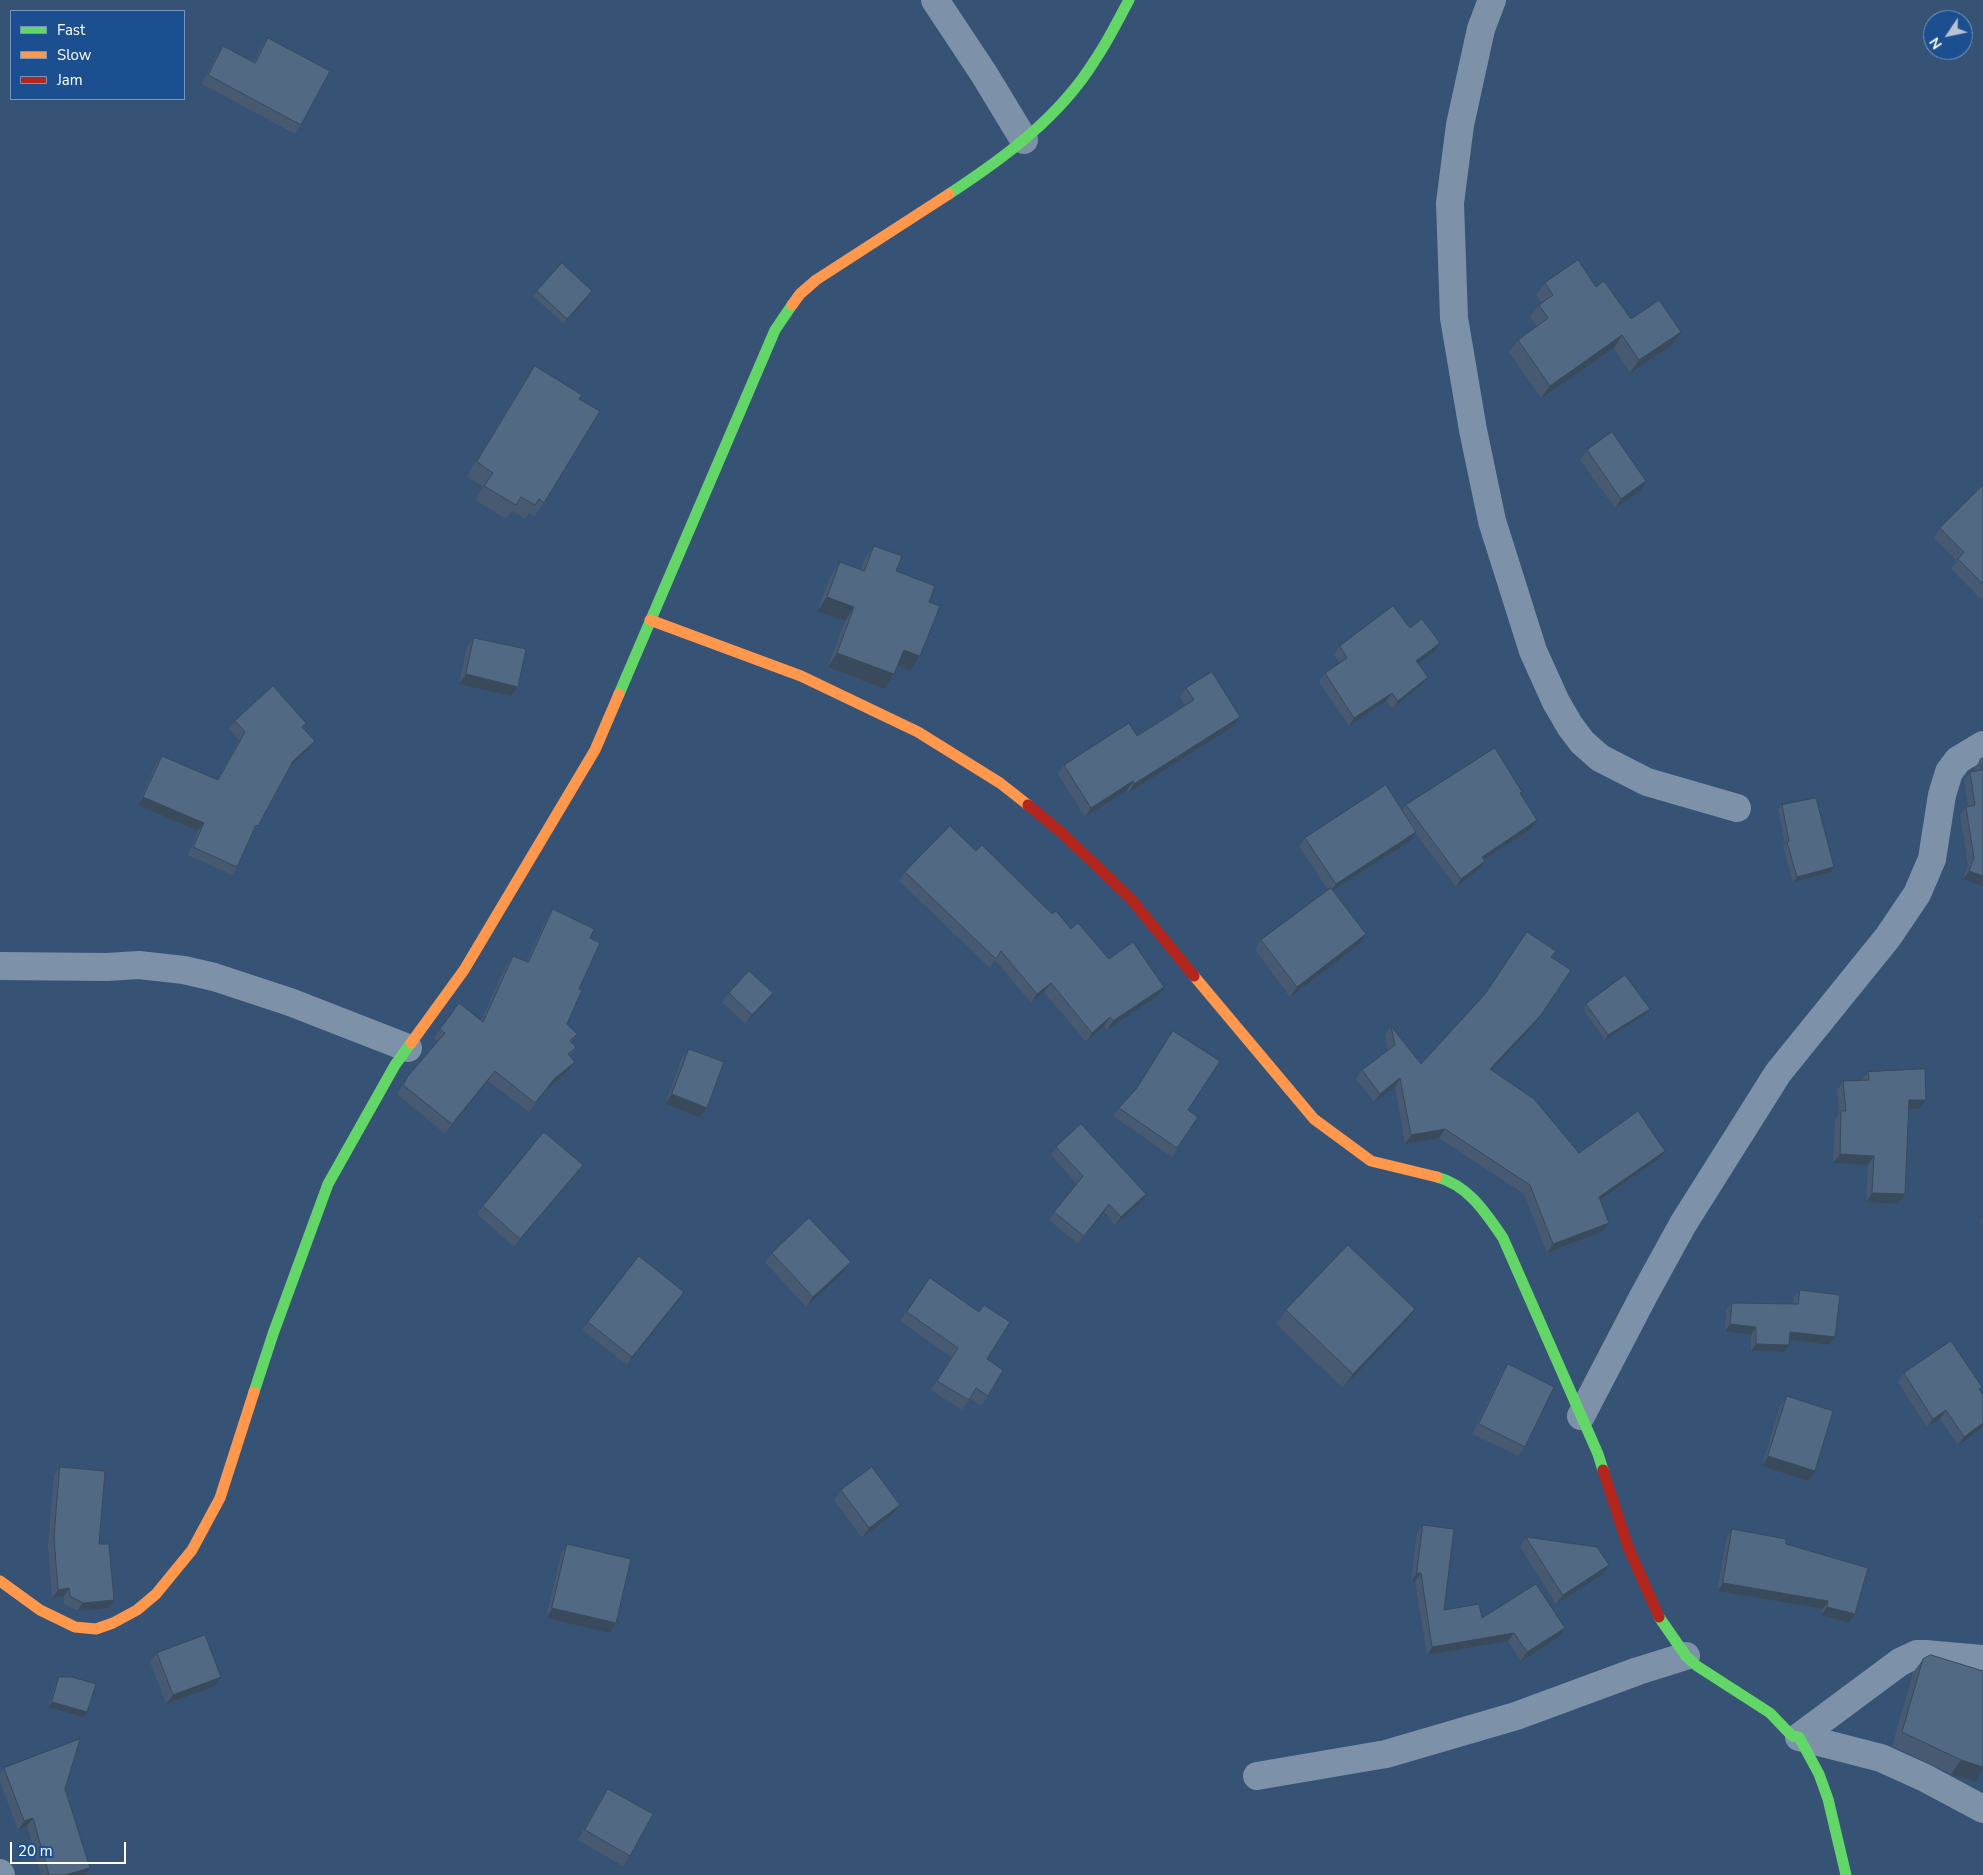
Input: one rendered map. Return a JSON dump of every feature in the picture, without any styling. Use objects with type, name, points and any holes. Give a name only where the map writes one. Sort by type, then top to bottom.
[{"type":"street","points":[[935,0],[984,74],[1024,140]]},
{"type":"street","points":[[0,1581],[40,1610],[75,1627],[96,1629],[113,1623],[137,1610],[156,1594],[192,1550],[220,1498],[273,1334],[328,1184],[395,1065],[464,970],[594,750],[776,330],[788,309],[800,294],[816,280],[985,170],[1024,140],[1071,93],[1095,61],[1129,0]]},
{"type":"street","points":[[1492,0],[1481,29],[1460,125],[1450,203],[1454,318],[1473,430],[1492,521],[1534,651],[1556,702],[1582,742],[1600,758],[1646,782],[1737,808]]},
{"type":"street","points":[[650,620],[801,676],[918,732],[1000,783],[1062,833],[1130,899],[1247,1042],[1314,1119],[1371,1161],[1445,1179],[1466,1191],[1483,1208],[1503,1238],[1515,1263],[1535,1314],[1598,1454],[1628,1547],[1656,1612],[1686,1656],[1697,1666],[1770,1713],[1792,1736],[1799,1736],[1881,1758],[1925,1778],[1983,1809]]},
{"type":"street","points":[[1581,1416],[1682,1224],[1778,1074],[1893,930],[1917,894],[1932,859],[1942,795],[1948,772],[1958,760],[1983,745]]},
{"type":"street","points":[[0,966],[107,967],[139,965],[184,970],[214,977],[290,1002],[408,1048]]},
{"type":"street","points":[[1799,1736],[1900,1662],[1911,1657],[1925,1654],[1983,1659]]},
{"type":"street","points":[[1258,1776],[1386,1754],[1516,1716],[1646,1668],[1686,1656]]},
{"type":"street","points":[[1799,1736],[1819,1774],[1828,1799],[1846,1875]]},
{"type":"building","points":[[268,38],[330,71],[301,125],[208,75],[223,46],[255,63]]},
{"type":"building","points":[[1578,260],[1596,287],[1604,281],[1631,319],[1659,300],[1681,332],[1639,360],[1622,335],[1550,386],[1518,340],[1548,318],[1539,305],[1553,295],[1545,283]]},
{"type":"building","points":[[562,263],[592,291],[567,319],[537,291]]},
{"type":"building","points":[[535,366],[582,395],[579,399],[600,411],[544,503],[539,499],[535,505],[521,497],[516,505],[484,486],[493,473],[477,462]]},
{"type":"building","points":[[1612,432],[1646,481],[1621,499],[1587,450]]},
{"type":"building","points":[[1983,485],[1983,584],[1958,559],[1964,552],[1940,528]]},
{"type":"building","points":[[874,546],[902,556],[896,571],[935,586],[929,602],[940,606],[920,656],[904,650],[894,674],[837,653],[854,607],[827,597],[840,562],[864,571]]},
{"type":"building","points":[[1393,606],[1410,628],[1422,619],[1440,643],[1416,661],[1428,677],[1398,701],[1392,693],[1354,718],[1325,673],[1347,658],[1340,646]]},
{"type":"building","points":[[474,638],[526,649],[518,687],[466,674]]},
{"type":"building","points":[[1212,672],[1240,717],[1134,784],[1133,781],[1091,808],[1064,765],[1129,723],[1137,736],[1194,700],[1186,688]]},
{"type":"building","points":[[273,686],[306,723],[302,727],[315,741],[293,761],[258,826],[256,825],[237,867],[193,847],[204,823],[143,797],[162,756],[218,780],[245,732],[235,721]]},
{"type":"building","points":[[1495,748],[1537,820],[1482,857],[1485,861],[1461,879],[1406,805]]},
{"type":"building","points":[[1983,758],[1983,876],[1969,871],[1974,858],[1966,807],[1975,805],[1970,772],[1982,770],[1980,760]]},
{"type":"building","points":[[1386,785],[1416,832],[1336,884],[1305,838]]},
{"type":"building","points":[[1816,798],[1834,867],[1797,877],[1787,842],[1789,841],[1782,805]]},
{"type":"building","points":[[950,826],[976,851],[982,845],[1052,914],[1056,911],[1071,929],[1078,923],[1109,959],[1133,942],[1164,987],[1113,1021],[1110,1017],[1092,1033],[1051,983],[1037,994],[1001,951],[996,959],[905,872]]},
{"type":"building","points":[[1331,888],[1366,934],[1297,987],[1261,940]]},
{"type":"building","points":[[553,909],[594,929],[590,938],[600,943],[579,989],[582,990],[567,1024],[577,1034],[570,1041],[576,1047],[568,1054],[575,1062],[554,1079],[535,1103],[495,1071],[452,1124],[403,1085],[408,1076],[445,1033],[440,1029],[459,1003],[483,1022],[513,956],[528,962]]},
{"type":"building","points":[[1527,932],[1556,951],[1551,957],[1571,970],[1541,1015],[1490,1069],[1534,1099],[1579,1153],[1638,1111],[1665,1151],[1599,1197],[1609,1223],[1553,1244],[1530,1185],[1445,1129],[1411,1135],[1400,1078],[1380,1094],[1362,1070],[1395,1045],[1391,1026],[1421,1064],[1485,994]]},
{"type":"building","points":[[749,971],[773,993],[752,1015],[729,993]]},
{"type":"building","points":[[1625,975],[1650,1009],[1608,1035],[1586,1004]]},
{"type":"building","points":[[1173,1031],[1220,1061],[1188,1110],[1198,1117],[1177,1148],[1119,1108],[1137,1088]]},
{"type":"building","points":[[689,1049],[724,1062],[707,1108],[672,1094]]},
{"type":"building","points":[[1925,1069],[1926,1100],[1909,1100],[1905,1194],[1872,1193],[1874,1156],[1840,1154],[1841,1111],[1846,1111],[1843,1081],[1869,1080],[1868,1072]]},
{"type":"building","points":[[1081,1124],[1146,1194],[1121,1217],[1109,1204],[1084,1236],[1054,1212],[1083,1176],[1056,1147]]},
{"type":"building","points":[[544,1132],[583,1165],[520,1239],[483,1206]]},
{"type":"building","points":[[809,1218],[851,1262],[813,1297],[772,1253]]},
{"type":"building","points":[[1348,1245],[1415,1309],[1353,1374],[1286,1310]]},
{"type":"building","points":[[639,1256],[684,1292],[632,1357],[588,1322]]},
{"type":"building","points":[[930,1278],[979,1312],[984,1305],[1010,1322],[987,1359],[1003,1370],[988,1396],[976,1388],[969,1400],[937,1381],[958,1348],[907,1312]]},
{"type":"building","points":[[1800,1290],[1840,1295],[1835,1337],[1790,1332],[1789,1345],[1756,1344],[1756,1327],[1730,1324],[1732,1303],[1798,1304]]},
{"type":"building","points":[[1951,1341],[1982,1387],[1979,1389],[1983,1395],[1983,1423],[1964,1437],[1946,1410],[1933,1419],[1904,1373]]},
{"type":"building","points":[[1508,1364],[1554,1387],[1525,1447],[1479,1424]]},
{"type":"building","points":[[1787,1396],[1833,1411],[1815,1471],[1768,1456]]},
{"type":"building","points":[[60,1467],[105,1471],[99,1544],[109,1544],[114,1600],[83,1603],[70,1596],[69,1588],[58,1590],[54,1537]]},
{"type":"building","points":[[872,1467],[900,1505],[869,1528],[841,1490]]},
{"type":"building","points":[[1423,1525],[1454,1529],[1444,1610],[1479,1604],[1482,1618],[1536,1584],[1565,1628],[1527,1652],[1514,1633],[1432,1647],[1421,1573],[1417,1573]]},
{"type":"building","points":[[1732,1529],[1786,1539],[1786,1544],[1868,1568],[1855,1614],[1827,1607],[1828,1601],[1723,1583]]},
{"type":"building","points":[[1526,1537],[1597,1547],[1609,1565],[1563,1595]]},
{"type":"building","points":[[567,1544],[631,1559],[616,1623],[552,1608]]},
{"type":"building","points":[[205,1635],[221,1677],[173,1695],[157,1653]]},
{"type":"building","points":[[1931,1655],[1983,1671],[1983,1767],[1961,1760],[1902,1732],[1923,1659]]},
{"type":"building","points":[[59,1677],[72,1677],[96,1684],[87,1712],[52,1702]]},
{"type":"building","points":[[80,1739],[65,1789],[90,1868],[65,1875],[49,1875],[33,1818],[24,1821],[4,1768]]},
{"type":"building","points":[[608,1789],[653,1814],[630,1856],[585,1830]]},
{"type":"traffic: fast","points":[[949,194],[990,166],[1030,135],[1065,100],[1100,53],[1129,0]]},
{"type":"traffic: fast","points":[[619,694],[775,330],[792,305]]},
{"type":"traffic: fast","points":[[254,1392],[273,1334],[328,1184],[395,1065],[411,1043]]},
{"type":"traffic: fast","points":[[1437,1177],[1458,1186],[1467,1193],[1483,1210],[1503,1238],[1598,1454],[1603,1470]]},
{"type":"traffic: fast","points":[[1659,1617],[1686,1656],[1697,1666],[1770,1713],[1792,1736],[1799,1737],[1819,1774],[1828,1799],[1846,1875]]},
{"type":"traffic: slow","points":[[792,305],[800,294],[816,280],[949,194]]},
{"type":"traffic: slow","points":[[650,620],[801,676],[918,732],[1000,783],[1028,805]]},
{"type":"traffic: slow","points":[[411,1043],[464,970],[595,750],[619,694]]},
{"type":"traffic: slow","points":[[1194,976],[1314,1119],[1371,1161],[1437,1177]]},
{"type":"traffic: slow","points":[[0,1581],[40,1610],[75,1627],[96,1629],[113,1623],[137,1610],[156,1594],[192,1550],[220,1498],[254,1392]]},
{"type":"traffic: jam","points":[[1028,805],[1062,833],[1131,899],[1194,976]]},
{"type":"traffic: jam","points":[[1603,1470],[1628,1547],[1659,1617]]}]
